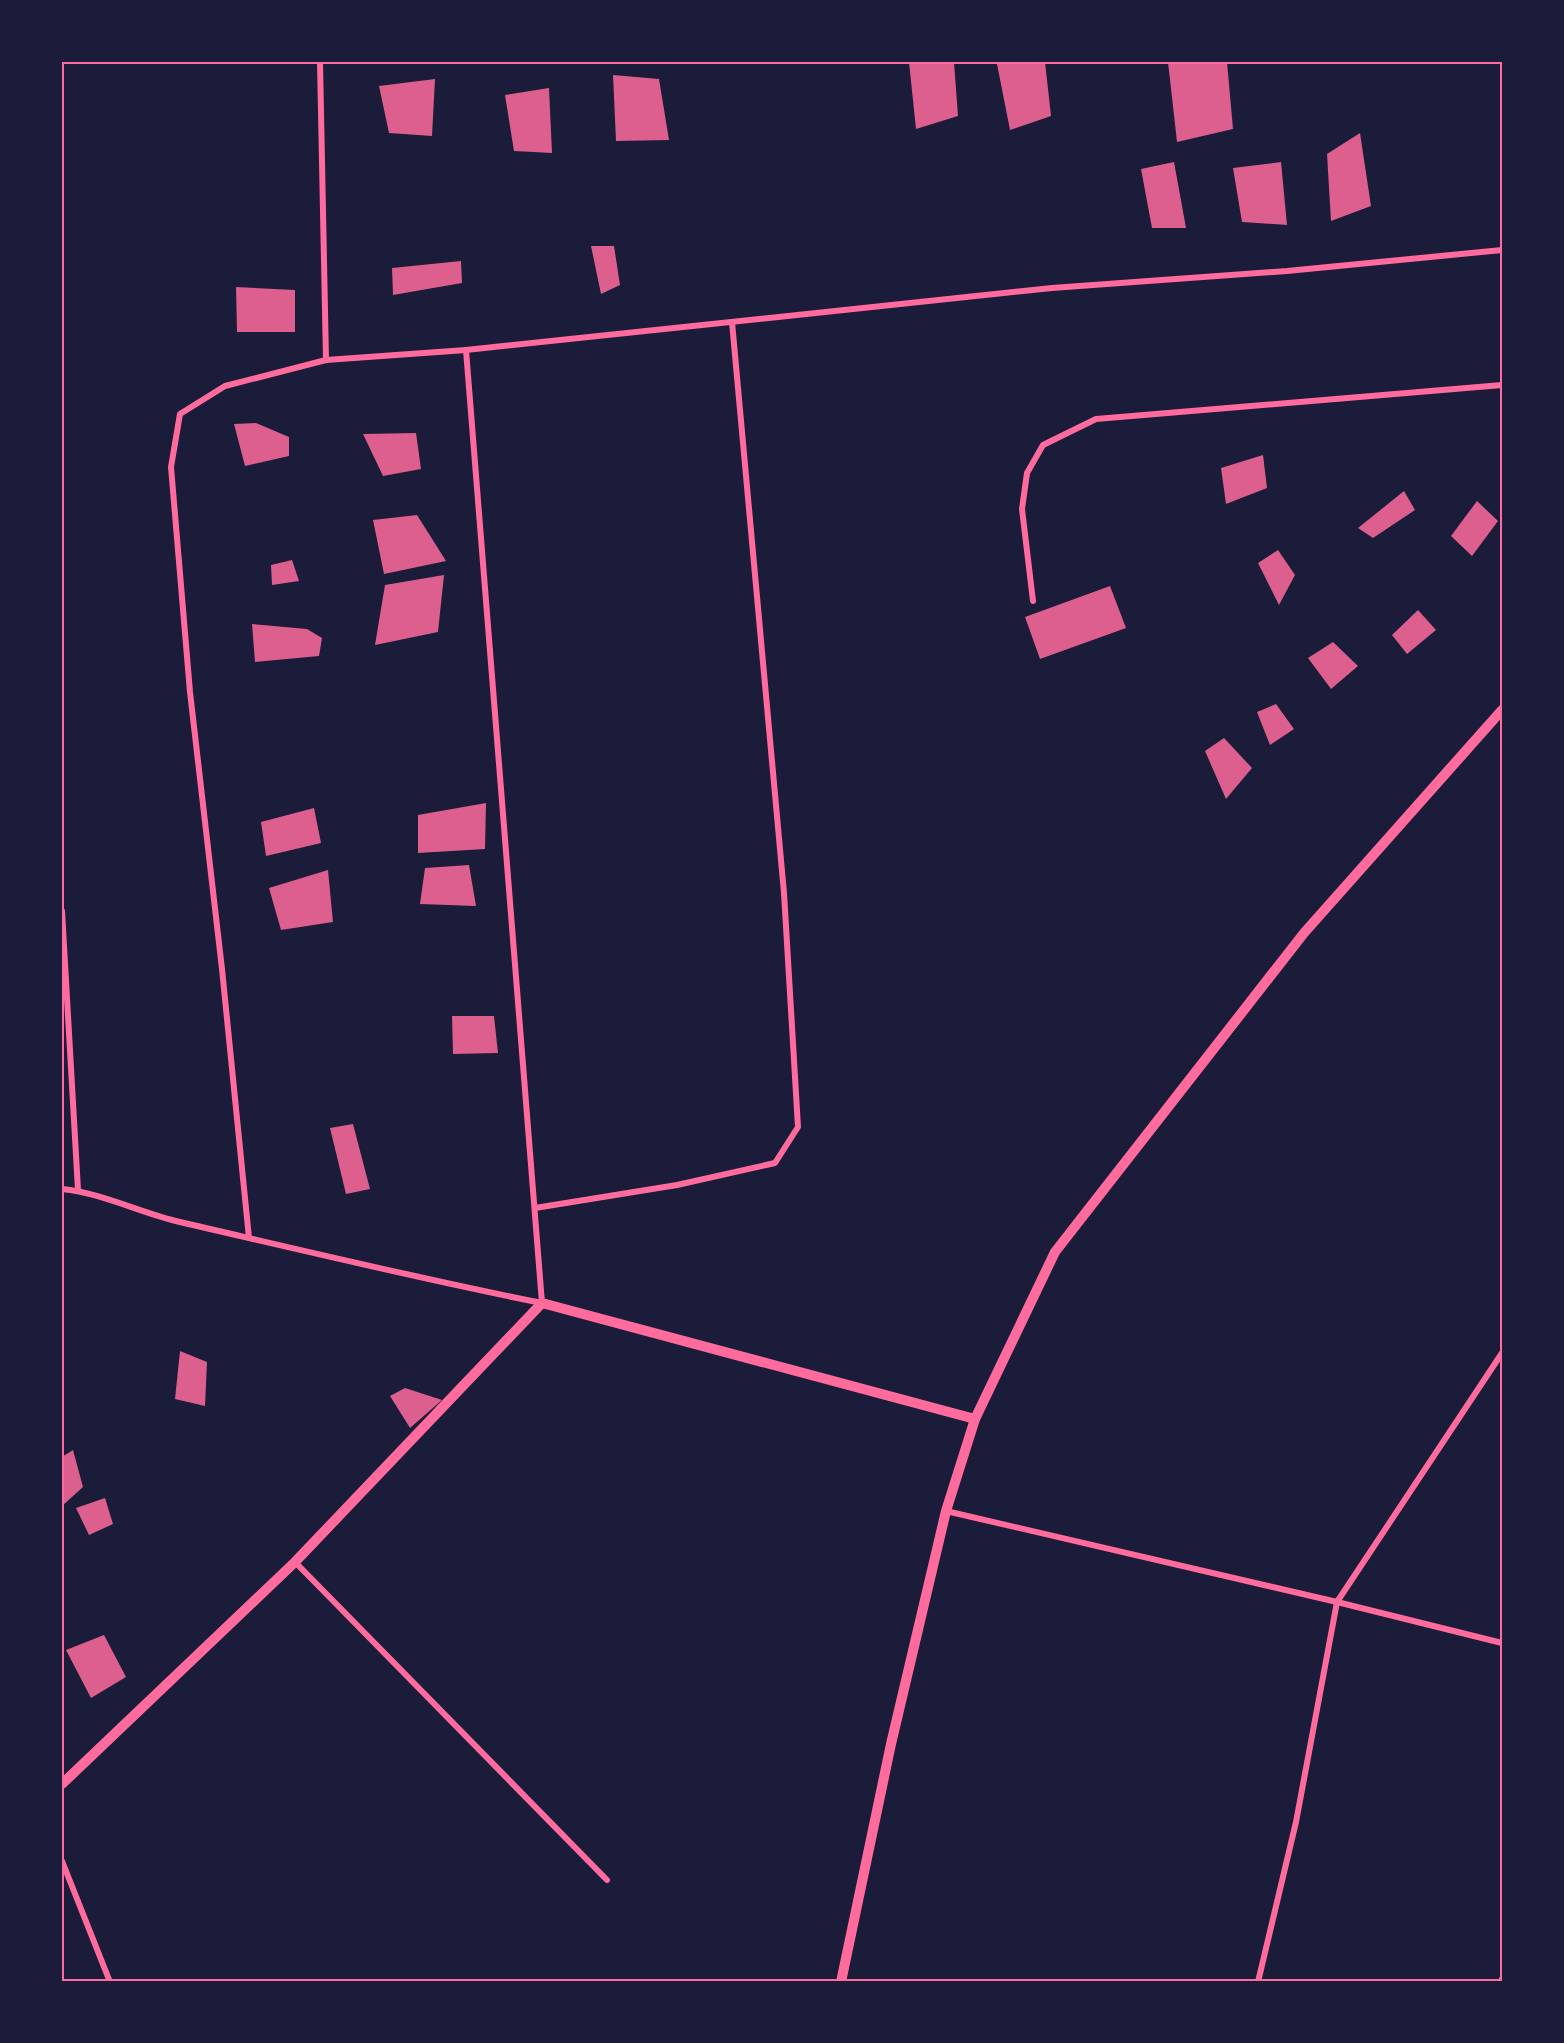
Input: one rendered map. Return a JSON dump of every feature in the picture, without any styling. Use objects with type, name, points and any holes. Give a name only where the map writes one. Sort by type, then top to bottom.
[{"type":"street","points":[[320,62],[326,360]]},
{"type":"street","points":[[249,1238],[222,969],[190,692],[171,467],[180,414],[225,386],[326,360],[466,350],[1052,288],[1287,271],[1503,250]]},
{"type":"street","points":[[535,1208],[677,1185],[775,1163],[798,1127],[784,893],[732,322]]},
{"type":"street","points":[[62,1784],[295,1562],[542,1303],[466,350]]},
{"type":"street","points":[[1033,601],[1022,509],[1027,473],[1043,445],[1096,419],[1503,385]]},
{"type":"street","points":[[842,1982],[891,1744],[946,1511],[975,1419],[1055,1252],[1304,933],[1503,710]]},
{"type":"street","points":[[62,911],[78,1190]]},
{"type":"street","points":[[62,1189],[78,1190],[154,1216],[542,1303],[975,1419]]},
{"type":"street","points":[[1258,1982],[1296,1822],[1337,1602],[1503,1353]]},
{"type":"street","points":[[946,1511],[1503,1642]]},
{"type":"street","points":[[295,1562],[607,1880]]},
{"type":"street","points":[[62,1861],[110,1982]]},
{"type":"building","points":[[909,62],[954,62],[958,116],[916,129]]},
{"type":"building","points":[[1045,62],[1051,116],[1010,130],[997,64]]},
{"type":"building","points":[[1168,62],[1227,62],[1233,129],[1177,142]]},
{"type":"building","points":[[613,75],[659,79],[669,140],[616,141]]},
{"type":"building","points":[[435,79],[432,136],[389,133],[379,86]]},
{"type":"building","points":[[549,88],[552,153],[514,151],[505,95]]},
{"type":"building","points":[[1360,133],[1371,206],[1331,221],[1327,154]]},
{"type":"building","points":[[1174,162],[1186,228],[1152,228],[1141,169]]},
{"type":"building","points":[[1281,162],[1287,225],[1242,222],[1233,168]]},
{"type":"building","points":[[591,246],[614,246],[620,285],[601,294]]},
{"type":"building","points":[[461,261],[462,283],[393,295],[392,268]]},
{"type":"building","points":[[236,287],[295,290],[295,332],[237,332]]},
{"type":"building","points":[[256,423],[289,437],[289,456],[245,466],[234,424]]},
{"type":"building","points":[[416,433],[421,469],[383,476],[363,434]]},
{"type":"building","points":[[1263,455],[1267,488],[1226,504],[1221,468]]},
{"type":"building","points":[[1404,491],[1415,510],[1373,538],[1358,528]]},
{"type":"building","points":[[1477,501],[1498,521],[1472,556],[1451,536]]},
{"type":"building","points":[[417,515],[446,561],[384,574],[373,520]]},
{"type":"building","points":[[1278,550],[1295,575],[1279,605],[1258,563]]},
{"type":"building","points":[[292,560],[299,581],[272,585],[271,565]]},
{"type":"building","points":[[444,575],[438,632],[375,645],[385,585]]},
{"type":"building","points":[[1110,586],[1126,628],[1040,659],[1025,617]]},
{"type":"building","points":[[1418,610],[1436,630],[1407,654],[1392,635]]},
{"type":"building","points":[[252,624],[307,629],[322,638],[319,656],[255,662]]},
{"type":"building","points":[[1333,642],[1358,666],[1331,689],[1308,658]]},
{"type":"building","points":[[1276,704],[1294,729],[1270,745],[1257,712]]},
{"type":"building","points":[[1224,738],[1252,768],[1226,799],[1205,751]]},
{"type":"building","points":[[486,803],[485,849],[418,853],[418,815]]},
{"type":"building","points":[[314,808],[321,843],[266,856],[261,822]]},
{"type":"building","points":[[469,865],[476,906],[420,904],[425,868]]},
{"type":"building","points":[[328,870],[333,922],[281,930],[269,888]]},
{"type":"building","points":[[452,1016],[494,1016],[498,1053],[453,1054]]},
{"type":"building","points":[[353,1124],[370,1189],[346,1194],[330,1128]]},
{"type":"building","points":[[180,1351],[207,1362],[205,1406],[175,1399]]},
{"type":"building","points":[[405,1388],[442,1400],[410,1428],[390,1396]]},
{"type":"building","points":[[73,1450],[83,1487],[62,1506],[62,1457]]},
{"type":"building","points":[[105,1498],[113,1524],[89,1535],[76,1508]]},
{"type":"building","points":[[104,1635],[126,1677],[91,1698],[66,1650]]}]
